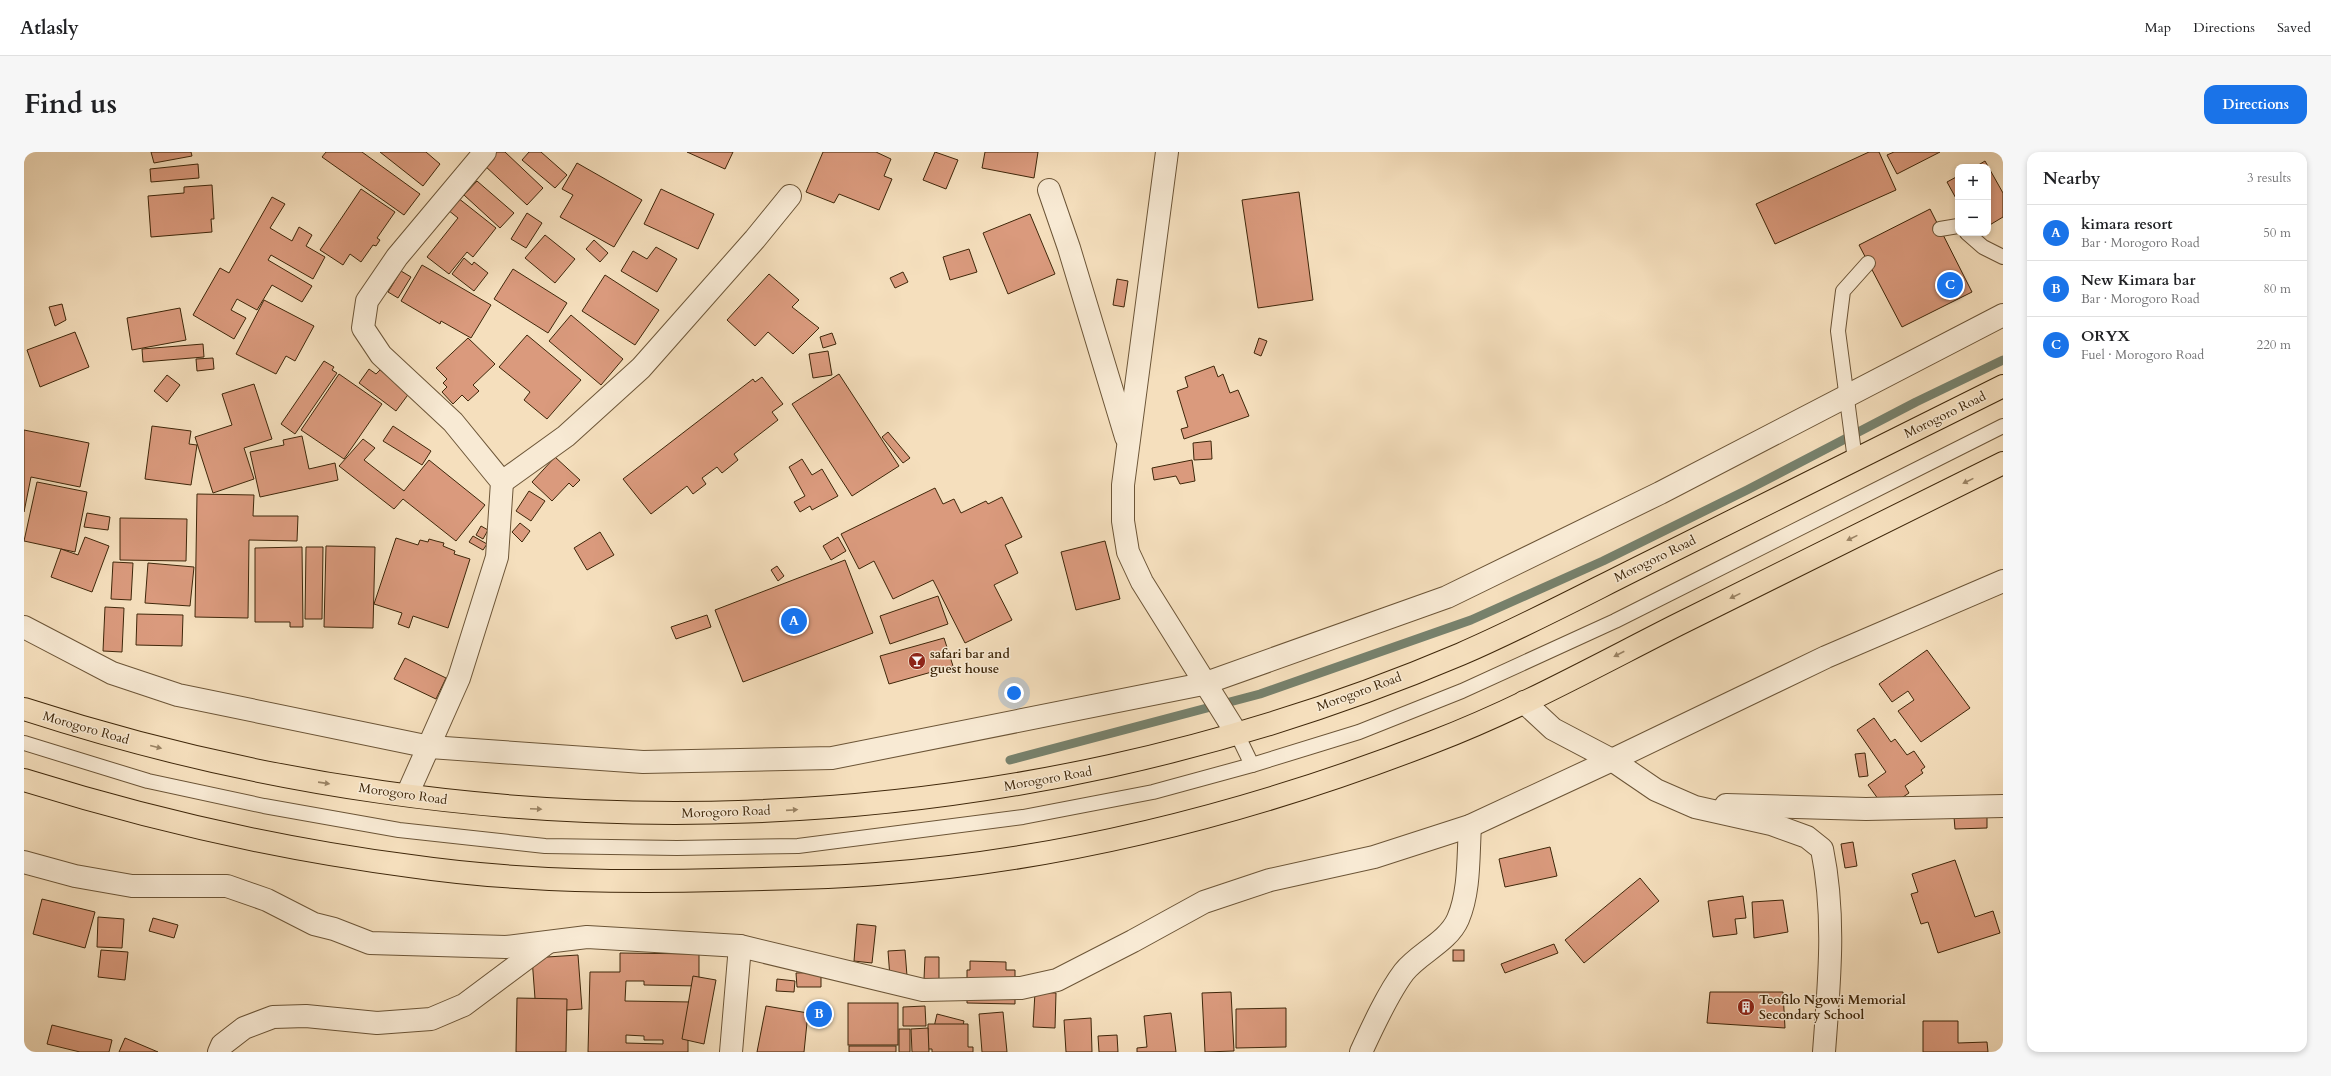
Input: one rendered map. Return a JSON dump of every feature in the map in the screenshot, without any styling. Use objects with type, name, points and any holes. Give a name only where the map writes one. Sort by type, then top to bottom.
[{"type":"highway","name":"Morogoro Road","points":[[24,709],[85,729],[283,777],[498,807],[611,813],[735,814],[858,805],[971,792],[1100,770],[1237,734],[1353,696],[1463,653],[2003,386]]},
{"type":"highway","points":[[24,780],[155,817],[280,845],[412,867],[529,878],[650,882],[879,874],[1003,859],[1108,840],[1212,814],[1327,780],[1428,744],[1524,702],[2003,463]]},
{"type":"street","points":[[407,795],[430,747],[459,678],[497,557],[502,482],[453,422],[381,355],[363,328],[367,301],[397,257],[485,152]]},
{"type":"street","points":[[1167,152],[1123,485],[1123,521],[1128,552],[1142,582],[1204,684],[1237,734]]},
{"type":"street","points":[[1049,190],[1069,248],[1128,444]]},
{"type":"street","points":[[502,482],[566,436],[641,368],[755,239],[790,196]]},
{"type":"street","points":[[24,627],[112,673],[178,694],[430,747],[643,762],[832,758],[1204,684],[1447,597],[1660,493],[2003,315]]},
{"type":"street","points":[[24,862],[75,876],[132,886],[227,886],[267,900],[314,924],[334,929],[370,943],[464,947],[506,947],[587,937],[740,946],[923,990],[1021,988],[1057,980],[1134,942],[1204,902],[1270,880],[1374,857],[1470,826],[1612,760],[1826,657],[2003,581]]},
{"type":"street","points":[[1524,702],[1552,729],[1612,760],[1656,790],[1695,806],[1771,824],[1807,837],[1822,849],[1830,918],[1830,967],[1824,1052]]},
{"type":"street","points":[[1695,806],[1750,804],[1793,808],[1866,809],[2003,806]]},
{"type":"street","points":[[1361,1052],[1370,1031],[1404,972],[1444,936],[1458,920],[1463,901],[1466,878],[1470,826]]},
{"type":"street","points":[[219,1052],[222,1045],[244,1028],[273,1017],[306,1016],[377,1023],[431,1019],[464,1005],[548,942]]},
{"type":"street","points":[[731,1052],[740,946]]},
{"type":"lane","points":[[1940,229],[1955,226]]},
{"type":"lane","points":[[1970,236],[1983,247],[2003,257]]},
{"type":"lane","points":[[1854,460],[1838,331],[1843,291],[1868,262]]},
{"type":"lane","points":[[24,743],[148,782],[264,806],[399,830],[545,846],[677,848],[798,846],[1023,817],[1153,792],[1252,765],[1359,732],[1462,691],[1615,621],[2003,426]]},
{"type":"lane","points":[[1237,734],[1252,765]]},
{"type":"building","points":[[151,152],[191,152],[192,156],[154,163]]},
{"type":"building","points":[[326,152],[362,152],[420,194],[404,215],[322,157]]},
{"type":"building","points":[[380,152],[426,152],[440,164],[423,186]]},
{"type":"building","points":[[497,152],[505,152],[543,188],[527,205],[484,165]]},
{"type":"building","points":[[529,152],[541,152],[567,175],[555,188],[522,160]]},
{"type":"building","points":[[687,152],[733,152],[725,169]]},
{"type":"building","points":[[823,152],[876,152],[891,159],[884,176],[892,179],[879,210],[839,194],[834,203],[806,192]]},
{"type":"building","points":[[935,152],[958,160],[946,189],[923,180]]},
{"type":"building","points":[[985,152],[1038,152],[1034,178],[982,168]]},
{"type":"building","points":[[1869,152],[1879,152],[1896,190],[1775,244],[1756,204]]},
{"type":"building","points":[[1894,152],[1940,152],[1897,174],[1887,155]]},
{"type":"building","points":[[1985,161],[1987,164],[1980,164]]},
{"type":"building","points":[[577,163],[642,200],[614,247],[560,217],[573,195],[562,189]]},
{"type":"building","points":[[198,164],[199,178],[151,182],[150,169]]},
{"type":"building","points":[[1991,172],[2003,193],[2003,217],[1991,224]]},
{"type":"building","points":[[1955,178],[1955,197],[1947,182]]},
{"type":"building","points":[[477,181],[514,213],[500,228],[464,195]]},
{"type":"building","points":[[212,185],[214,219],[211,219],[212,232],[151,237],[148,196],[184,193],[184,187]]},
{"type":"building","points":[[361,189],[395,212],[377,238],[380,240],[376,246],[373,245],[361,262],[350,254],[343,265],[320,250]]},
{"type":"building","points":[[661,189],[714,214],[698,249],[644,224]]},
{"type":"building","points":[[1299,192],[1313,300],[1258,308],[1242,200]]},
{"type":"building","points":[[453,194],[496,228],[473,257],[467,252],[449,274],[427,257],[458,218],[443,206]]},
{"type":"building","points":[[272,197],[285,204],[270,228],[292,241],[299,227],[312,235],[306,246],[325,257],[313,279],[271,255],[268,260],[312,286],[302,302],[272,285],[257,310],[237,299],[231,310],[246,318],[234,339],[193,315],[220,268],[229,273]]},
{"type":"building","points":[[1930,209],[1972,292],[1902,327],[1859,245]]},
{"type":"building","points":[[527,213],[542,223],[526,248],[511,239]]},
{"type":"building","points":[[1030,214],[1055,274],[1008,294],[983,233]]},
{"type":"building","points":[[545,235],[575,259],[555,283],[525,258]]},
{"type":"building","points":[[594,240],[608,253],[600,262],[586,249]]},
{"type":"building","points":[[656,247],[677,259],[657,292],[621,271],[633,251],[647,259]]},
{"type":"building","points":[[969,249],[977,272],[950,280],[943,257]]},
{"type":"building","points":[[464,258],[472,265],[474,262],[488,273],[474,291],[452,274]]},
{"type":"building","points":[[422,265],[491,305],[471,338],[441,321],[440,324],[401,301]]},
{"type":"building","points":[[513,269],[567,303],[548,333],[494,299]]},
{"type":"building","points":[[401,271],[411,277],[398,298],[388,292]]},
{"type":"building","points":[[903,272],[908,282],[895,288],[890,278]]},
{"type":"building","points":[[769,274],[799,300],[792,307],[819,328],[793,354],[768,332],[755,346],[727,320]]},
{"type":"building","points":[[605,275],[659,310],[635,345],[582,311]]},
{"type":"building","points":[[1117,279],[1128,281],[1124,307],[1113,305]]},
{"type":"building","points":[[264,300],[314,326],[295,361],[286,356],[276,374],[236,354]]},
{"type":"building","points":[[62,304],[66,320],[55,326],[49,307]]},
{"type":"building","points":[[180,308],[186,340],[132,350],[127,318]]},
{"type":"building","points":[[571,315],[623,359],[601,385],[549,341]]},
{"type":"building","points":[[75,332],[89,367],[40,387],[27,350]]},
{"type":"building","points":[[832,333],[836,344],[823,348],[820,337]]},
{"type":"building","points":[[527,335],[581,380],[547,419],[524,400],[530,392],[499,367]]},
{"type":"building","points":[[468,338],[495,364],[473,385],[479,391],[468,401],[462,395],[453,404],[442,392],[447,387],[443,383],[447,379],[436,368]]},
{"type":"building","points":[[1259,338],[1267,341],[1261,356],[1254,353]]},
{"type":"building","points":[[203,344],[204,357],[143,362],[142,349]]},
{"type":"building","points":[[828,351],[832,375],[813,378],[809,354]]},
{"type":"building","points":[[213,358],[214,369],[197,371],[196,359]]},
{"type":"building","points":[[324,361],[334,367],[332,370],[337,373],[295,434],[281,424]]},
{"type":"building","points":[[1214,366],[1218,377],[1223,374],[1230,393],[1238,390],[1249,416],[1184,439],[1181,429],[1188,427],[1177,391],[1188,387],[1185,377]]},
{"type":"building","points":[[369,369],[376,374],[380,370],[410,392],[396,411],[359,383]]},
{"type":"building","points":[[339,374],[382,404],[344,459],[301,430]]},
{"type":"building","points":[[839,374],[899,466],[852,496],[792,404]]},
{"type":"building","points":[[167,375],[180,385],[167,402],[154,391]]},
{"type":"building","points":[[762,377],[783,404],[772,412],[778,420],[734,454],[738,460],[722,473],[717,467],[702,478],[706,484],[693,494],[687,486],[651,514],[623,479],[753,379],[755,382]]},
{"type":"building","points":[[254,384],[272,439],[244,448],[254,479],[213,493],[195,437],[232,425],[222,394]]},
{"type":"building","points":[[152,426],[191,431],[189,444],[197,445],[191,485],[145,479]]},
{"type":"building","points":[[393,426],[431,451],[422,465],[383,441]]},
{"type":"building","points":[[24,430],[89,443],[80,487],[31,477],[24,512]]},
{"type":"building","points":[[888,432],[910,458],[903,463],[882,437]]},
{"type":"building","points":[[302,436],[309,469],[335,463],[338,480],[260,497],[250,452],[284,445],[283,440]]},
{"type":"building","points":[[363,439],[375,448],[364,460],[404,491],[429,460],[485,505],[456,541],[403,499],[394,509],[339,466]]},
{"type":"building","points":[[1211,441],[1212,459],[1194,460],[1193,443]]},
{"type":"building","points":[[555,457],[580,480],[573,487],[569,483],[552,501],[532,482]]},
{"type":"building","points":[[802,459],[812,475],[822,469],[838,496],[812,510],[810,506],[800,512],[794,502],[805,496],[789,467]]},
{"type":"building","points":[[1192,460],[1195,481],[1180,484],[1176,476],[1154,480],[1152,468]]},
{"type":"building","points":[[37,482],[87,492],[75,552],[24,541]]},
{"type":"building","points":[[935,488],[943,504],[954,499],[961,513],[986,501],[988,504],[1002,497],[1022,537],[1005,545],[1018,573],[994,585],[1012,620],[965,643],[933,580],[893,599],[874,561],[859,569],[841,534]]},
{"type":"building","points":[[529,491],[545,501],[531,521],[516,511]]},
{"type":"building","points":[[197,494],[254,495],[253,516],[298,516],[297,541],[249,540],[248,618],[195,617]]},
{"type":"building","points":[[87,513],[110,517],[108,530],[84,527]]},
{"type":"building","points":[[120,518],[187,519],[186,561],[120,560]]},
{"type":"building","points":[[520,523],[530,531],[522,542],[512,532]]},
{"type":"building","points":[[481,526],[488,530],[483,539],[476,535]]},
{"type":"building","points":[[600,532],[614,555],[587,570],[574,548]]},
{"type":"building","points":[[473,536],[487,544],[483,550],[469,542]]},
{"type":"building","points":[[85,537],[109,546],[92,592],[51,577],[61,549],[78,555]]},
{"type":"building","points":[[838,537],[846,551],[831,560],[823,546]]},
{"type":"building","points":[[396,538],[418,545],[420,540],[428,542],[429,539],[444,543],[443,546],[455,551],[454,554],[470,559],[448,628],[413,616],[409,628],[398,624],[402,613],[374,604]]},
{"type":"building","points":[[1105,541],[1120,599],[1076,610],[1061,552]]},
{"type":"building","points":[[326,546],[375,547],[373,628],[324,627]]},
{"type":"building","points":[[302,547],[303,627],[290,627],[290,622],[255,622],[255,548]]},
{"type":"building","points":[[306,547],[323,547],[322,619],[305,619]]},
{"type":"building","points":[[845,560],[873,633],[743,682],[715,610]]},
{"type":"building","points":[[113,562],[133,563],[131,600],[111,599]]},
{"type":"building","points":[[148,563],[194,567],[190,606],[145,603]]},
{"type":"building","points":[[777,566],[784,576],[778,581],[771,570]]},
{"type":"building","points":[[938,596],[948,624],[890,644],[880,616]]},
{"type":"building","points":[[105,607],[124,608],[122,652],[103,651]]},
{"type":"building","points":[[137,614],[183,615],[182,646],[136,645]]},
{"type":"building","points":[[707,615],[711,627],[676,639],[671,627]]},
{"type":"building","name":"safari bar and guest house","points":[[944,638],[953,666],[889,684],[880,656]]},
{"type":"building","points":[[1927,650],[1970,708],[1921,742],[1898,711],[1914,700],[1908,691],[1892,702],[1879,684]]},
{"type":"building","points":[[405,658],[446,678],[436,699],[394,679]]},
{"type":"building","points":[[1874,718],[1891,742],[1895,739],[1907,755],[1914,751],[1925,767],[1921,770],[1923,773],[1905,786],[1909,793],[1894,803],[1890,797],[1881,803],[1868,785],[1886,772],[1857,730]]},
{"type":"building","points":[[1865,753],[1868,776],[1859,777],[1855,754]]},
{"type":"building","points":[[1987,816],[1987,828],[1955,829],[1954,817]]},
{"type":"building","points":[[1853,842],[1857,866],[1845,868],[1841,844]]},
{"type":"building","points":[[1550,847],[1557,876],[1505,887],[1499,859]]},
{"type":"building","points":[[1955,860],[1975,917],[1993,911],[2000,933],[1938,953],[1928,922],[1921,924],[1911,894],[1918,892],[1912,874]]},
{"type":"building","points":[[1640,878],[1659,901],[1584,963],[1565,940]]},
{"type":"building","points":[[1743,896],[1746,918],[1735,919],[1737,934],[1713,937],[1708,901]]},
{"type":"building","points":[[42,899],[95,912],[85,948],[33,934]]},
{"type":"building","points":[[1783,900],[1788,932],[1754,938],[1752,902]]},
{"type":"building","points":[[98,917],[124,919],[122,948],[97,947]]},
{"type":"building","points":[[153,918],[178,925],[174,938],[149,931]]},
{"type":"building","points":[[857,924],[876,926],[872,963],[854,961]]},
{"type":"building","points":[[1554,944],[1558,953],[1505,973],[1501,964]]},
{"type":"building","points":[[101,950],[128,952],[125,980],[98,977]]},
{"type":"building","points":[[905,950],[908,989],[891,991],[888,951]]},
{"type":"building","points":[[1453,950],[1464,950],[1464,961],[1453,961]]},
{"type":"building","points":[[620,953],[699,954],[699,986],[644,985],[644,981],[626,981],[625,1001],[692,1002],[691,1040],[688,1040],[688,1052],[588,1052],[590,972],[620,972]],"holes":[[[626,1035],[644,1036],[644,1040],[663,1040],[663,1044],[626,1043]]]},
{"type":"building","points":[[578,955],[582,1009],[536,1012],[532,958]]},
{"type":"building","points":[[925,957],[939,957],[939,979],[924,979]]},
{"type":"building","points":[[970,961],[1006,962],[1006,970],[1015,970],[1015,1004],[967,1003],[967,970],[970,970]]},
{"type":"building","points":[[821,972],[821,987],[797,987],[796,973]]},
{"type":"building","points":[[693,976],[716,980],[704,1044],[682,1039]]},
{"type":"building","points":[[777,979],[795,981],[794,992],[776,991]]},
{"type":"building","points":[[1035,992],[1056,993],[1055,1028],[1033,1027]]},
{"type":"building","points":[[1231,992],[1234,1051],[1205,1052],[1202,993]]},
{"type":"building","name":"Teofilo Ngowi Memorial Secondary School","points":[[1710,992],[1783,992],[1785,1028],[1707,1023]]},
{"type":"building","points":[[517,998],[567,999],[566,1052],[516,1052]]},
{"type":"building","points":[[848,1003],[898,1003],[898,1045],[848,1045]]},
{"type":"building","points":[[766,1006],[808,1013],[804,1052],[757,1052]]},
{"type":"building","points":[[925,1006],[926,1026],[903,1026],[903,1007]]},
{"type":"building","points":[[1286,1008],[1286,1047],[1236,1048],[1236,1009]]},
{"type":"building","points":[[1003,1012],[1007,1052],[982,1052],[979,1014]]},
{"type":"building","points":[[1171,1013],[1176,1052],[1137,1052],[1137,1048],[1147,1047],[1144,1016]]},
{"type":"building","points":[[937,1014],[964,1021],[959,1042],[932,1036]]},
{"type":"building","points":[[1091,1018],[1092,1052],[1066,1052],[1064,1020]]},
{"type":"building","points":[[1923,1021],[1958,1021],[1958,1043],[1987,1042],[1988,1052],[1923,1052]]},
{"type":"building","points":[[928,1024],[968,1024],[968,1047],[973,1047],[973,1052],[932,1052],[932,1049],[928,1049]]},
{"type":"building","points":[[52,1025],[112,1040],[109,1052],[80,1052],[47,1044]]},
{"type":"building","points":[[928,1028],[929,1052],[912,1052],[911,1029]]},
{"type":"building","points":[[899,1029],[910,1029],[910,1052],[899,1052]]},
{"type":"building","points":[[1117,1035],[1118,1052],[1099,1052],[1098,1036]]},
{"type":"building","points":[[125,1038],[158,1052],[119,1052]]},
{"type":"building","points":[[849,1046],[896,1046],[896,1052],[849,1052]]},
{"type":"waterway","points":[[1010,760],[1260,694],[1471,620],[1603,561],[1747,490],[1916,402],[2003,360]]},
{"type":"place","name":"ORYX","points":[[1950,285]]},
{"type":"place","name":"kimara resort","points":[[794,621]]},
{"type":"place","name":"safari bar and guest house","points":[[917,661]]},
{"type":"place","name":"Teofilo Ngowi Memorial Secondary School","points":[[1746,1007]]},
{"type":"place","name":"New Kimara bar","points":[[819,1014]]}]
